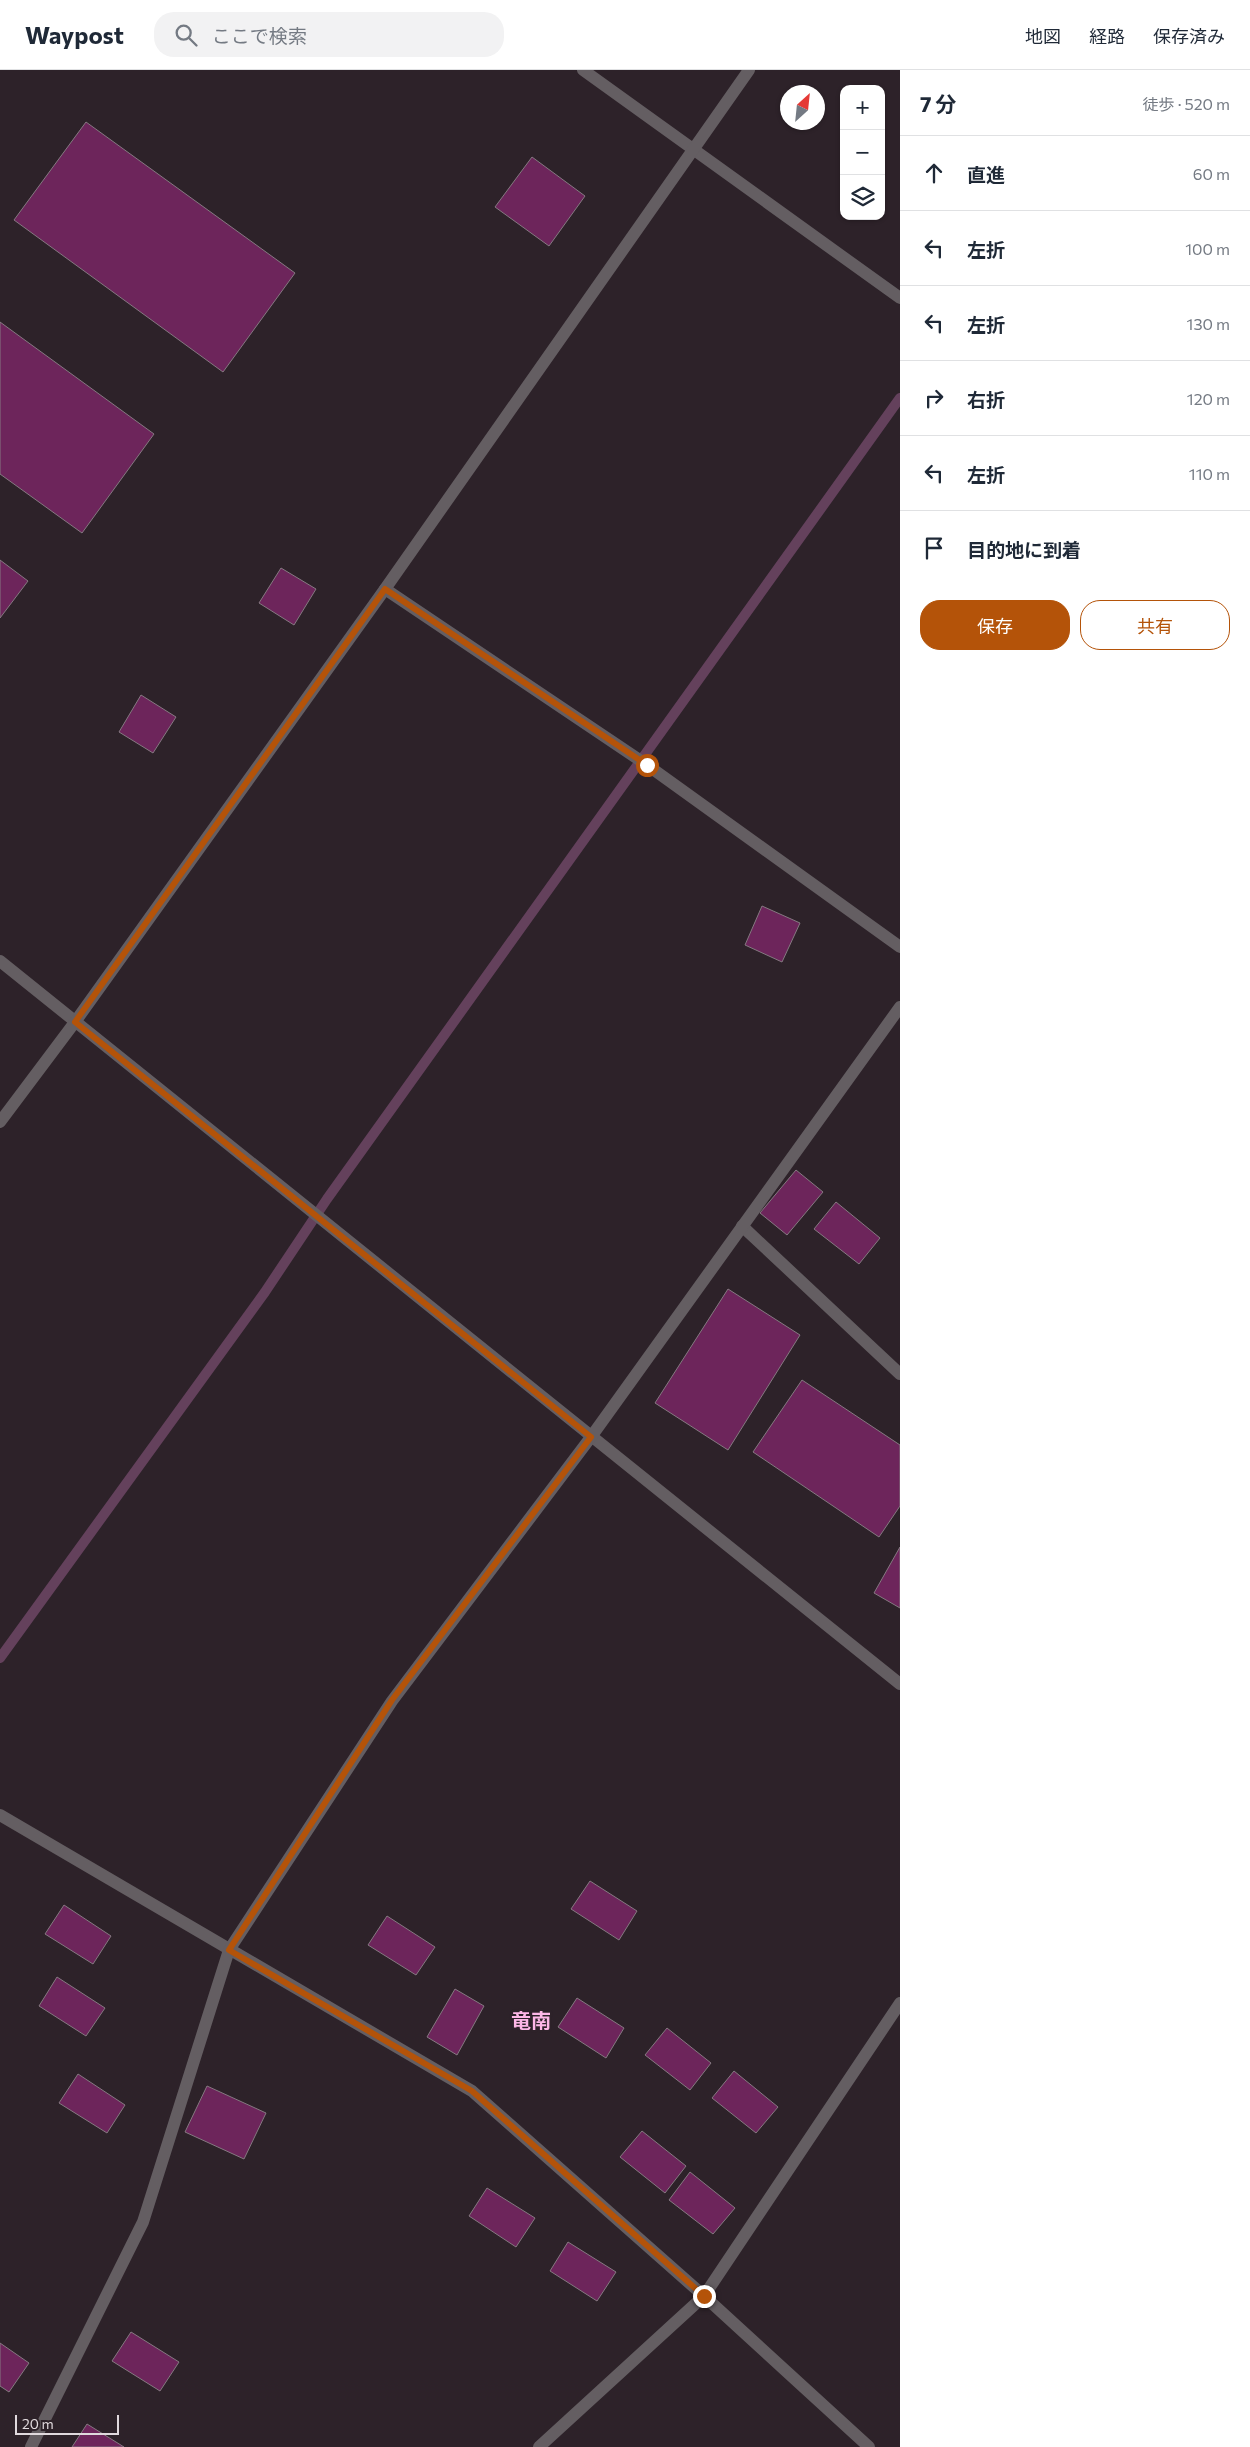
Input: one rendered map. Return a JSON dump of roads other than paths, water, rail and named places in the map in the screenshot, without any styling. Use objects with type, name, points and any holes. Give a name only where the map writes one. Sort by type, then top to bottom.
[{"type":"street","points":[[584,70],[900,298]]},
{"type":"street","points":[[0,1122],[75,1022],[385,589],[749,70]]},
{"type":"street","points":[[385,589],[647,765],[900,947]]},
{"type":"street","points":[[0,961],[900,1684]]},
{"type":"street","points":[[31,2447],[143,2222],[229,1950],[392,1700],[591,1437],[900,1008]]},
{"type":"street","points":[[742,1226],[900,1374]]},
{"type":"street","points":[[0,1815],[472,2091],[704,2296],[869,2447]]},
{"type":"street","points":[[539,2447],[704,2296],[900,2003]]},
{"type":"waterway","points":[[0,1658],[265,1292],[327,1199],[900,398]]},
{"type":"district","name":"竜南","points":[[531,2021]]}]
